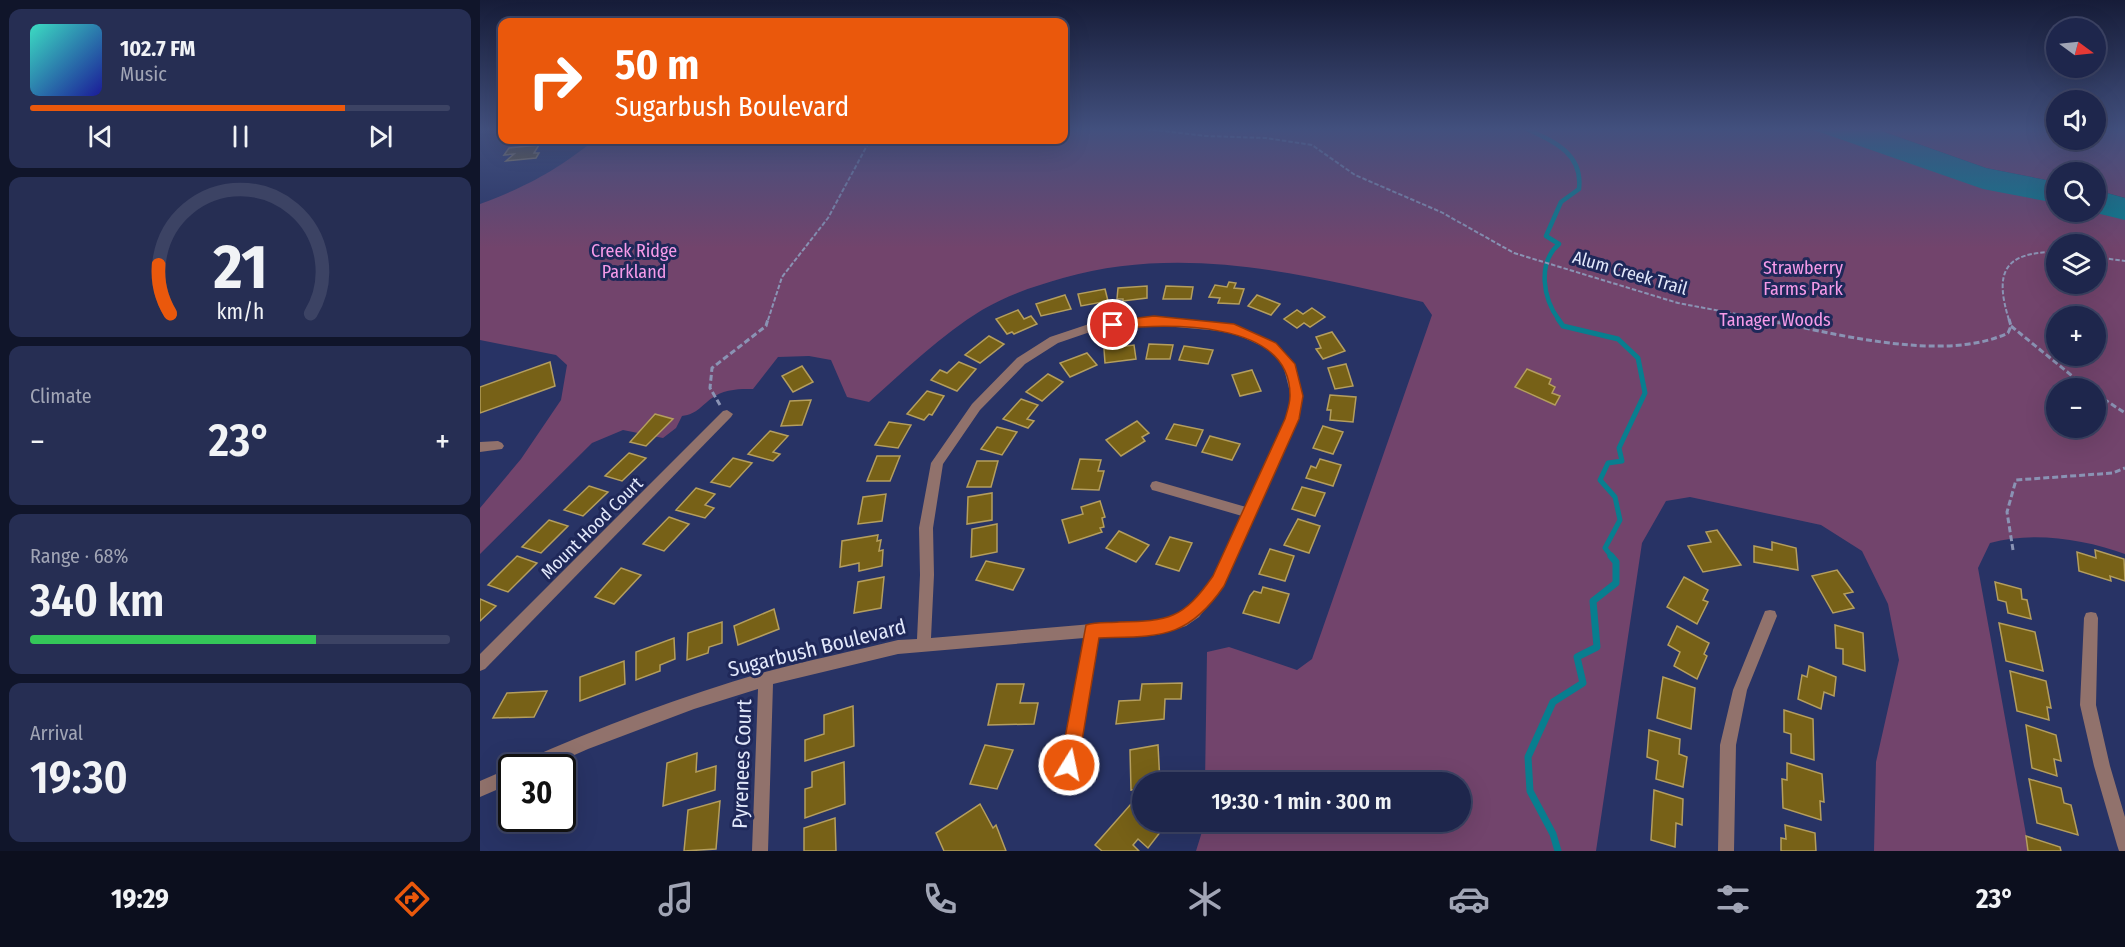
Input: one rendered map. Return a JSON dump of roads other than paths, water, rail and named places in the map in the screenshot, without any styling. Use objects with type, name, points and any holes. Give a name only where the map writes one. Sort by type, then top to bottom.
[{"type":"street","name":"Sugarbush Boulevard","points":[[560,754],[607,734],[766,679],[924,644],[1092,631],[1157,629],[1194,613],[1219,581],[1292,419],[1297,396],[1288,364],[1272,346],[1234,328],[1154,321],[1092,327],[1054,340],[1022,361],[976,407],[937,463],[926,528],[927,576],[924,644]]},
{"type":"street","name":"Mount Hood Court","points":[[480,664],[727,414]]},
{"type":"street","points":[[480,447],[498,446]]},
{"type":"street","points":[[1156,486],[1249,513]]},
{"type":"street","points":[[1726,851],[1728,745],[1740,690],[1770,616]]},
{"type":"street","points":[[2091,618],[2088,705],[2102,766],[2125,845]]},
{"type":"street","points":[[1065,787],[1092,631]]},
{"type":"street","name":"Pyrenees Court","points":[[760,851],[766,679]]},
{"type":"street","points":[[480,789],[498,781]]},
{"type":"waterway","points":[[1559,320],[1546,292],[1545,271],[1547,261],[1559,244],[1546,236],[1561,202],[1579,189],[1577,169]]},
{"type":"waterway","points":[[1558,319],[1563,326],[1618,339],[1638,358],[1645,393],[1619,448],[1622,461],[1608,463],[1600,480],[1615,497],[1620,520],[1605,548],[1612,557]]},
{"type":"waterway","points":[[1558,851],[1553,834],[1530,791],[1528,757],[1553,702],[1583,683],[1577,657],[1597,647],[1593,601],[1616,583],[1616,562],[1611,556]]},
{"type":"park label","name":"Creek Ridge Parkland","points":[[634,261]]},
{"type":"park label","name":"Strawberry Farms Park","points":[[1803,278]]},
{"type":"park label","name":"Tanager Woods","points":[[1775,320]]}]
